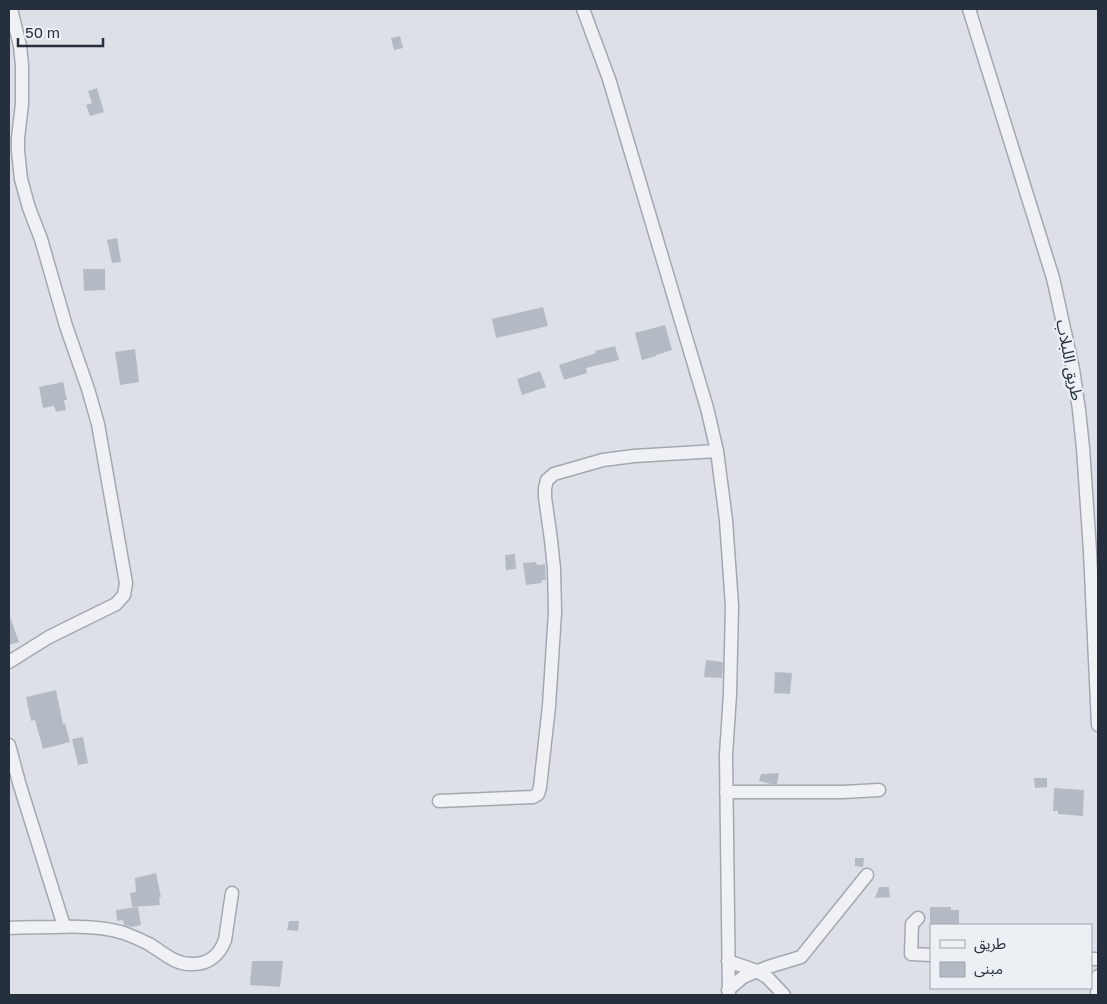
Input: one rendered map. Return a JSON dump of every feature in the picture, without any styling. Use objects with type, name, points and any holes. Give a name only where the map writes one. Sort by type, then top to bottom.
[{"type":"street","points":[[9,662],[56,634],[116,604],[124,595],[126,583],[98,424],[21,180],[18,138],[22,104],[22,65],[20,46],[11,9]]},
{"type":"street","points":[[583,9],[608,80],[707,408],[718,452],[726,520],[732,606],[730,694],[726,754],[729,993]]},
{"type":"street","name":"طريق اللبلاب","points":[[968,9],[1053,278],[1073,369],[1094,551],[1098,725]]},
{"type":"street","points":[[439,801],[533,797],[538,794],[549,706],[555,612],[554,568],[545,497],[547,480],[554,474],[603,460],[634,456],[718,452]]},
{"type":"street","points":[[9,745],[22,796],[64,926]]},
{"type":"street","points":[[726,792],[843,792],[879,790]]},
{"type":"street","points":[[729,993],[743,977],[801,957],[867,875]]},
{"type":"street","points":[[9,928],[96,927],[122,933],[147,944],[173,960],[197,964],[214,957],[222,946],[232,894]]},
{"type":"street","points":[[918,918],[912,924],[911,954],[930,955]]},
{"type":"street","points":[[728,961],[757,971],[768,978],[784,995]]},
{"type":"street","points":[[1097,995],[1098,976]]},
{"type":"building","points":[[400,36],[403,48],[394,50],[391,38]]},
{"type":"building","points":[[97,88],[104,112],[90,116],[86,105],[92,103],[88,91]]},
{"type":"building","points":[[117,238],[121,262],[112,263],[107,240]]},
{"type":"building","points":[[83,269],[105,269],[105,290],[84,291]]},
{"type":"building","points":[[543,307],[548,326],[496,338],[492,319]]},
{"type":"building","points":[[665,325],[672,350],[642,360],[635,333]]},
{"type":"building","points":[[615,346],[619,360],[586,368],[587,373],[564,380],[559,365],[596,353],[595,351]]},
{"type":"building","points":[[135,349],[139,382],[120,385],[115,352]]},
{"type":"building","points":[[540,371],[546,387],[522,395],[517,379]]},
{"type":"building","points":[[63,382],[67,400],[64,400],[66,410],[56,412],[54,406],[43,408],[39,387]]},
{"type":"building","points":[[515,554],[516,569],[506,570],[505,555]]},
{"type":"building","points":[[536,562],[537,565],[545,564],[546,580],[542,580],[541,583],[526,585],[523,563]]},
{"type":"building","points":[[9,617],[19,642],[9,645]]},
{"type":"building","points":[[706,660],[723,662],[722,678],[704,677]]},
{"type":"building","points":[[775,672],[792,673],[790,694],[774,693]]},
{"type":"building","points":[[56,690],[63,724],[65,723],[70,742],[43,749],[35,720],[31,721],[26,697]]},
{"type":"building","points":[[83,737],[88,763],[78,765],[72,739]]},
{"type":"building","points":[[779,773],[777,784],[759,781],[761,774]]},
{"type":"building","points":[[1034,778],[1047,778],[1047,787],[1035,788]]},
{"type":"building","points":[[1054,788],[1084,790],[1083,816],[1058,814],[1058,811],[1053,811]]},
{"type":"building","points":[[855,858],[864,858],[863,867],[855,866]]},
{"type":"building","points":[[156,873],[161,897],[159,897],[160,905],[132,907],[130,893],[136,892],[135,878]]},
{"type":"building","points":[[879,887],[889,887],[890,897],[875,898]]},
{"type":"building","points":[[138,907],[141,925],[132,927],[124,925],[123,920],[117,921],[116,910]]},
{"type":"building","points":[[930,907],[951,907],[951,910],[959,910],[959,924],[930,924]]},
{"type":"building","points":[[289,921],[299,921],[298,931],[287,930]]},
{"type":"building","points":[[252,961],[283,961],[280,987],[250,985]]}]
